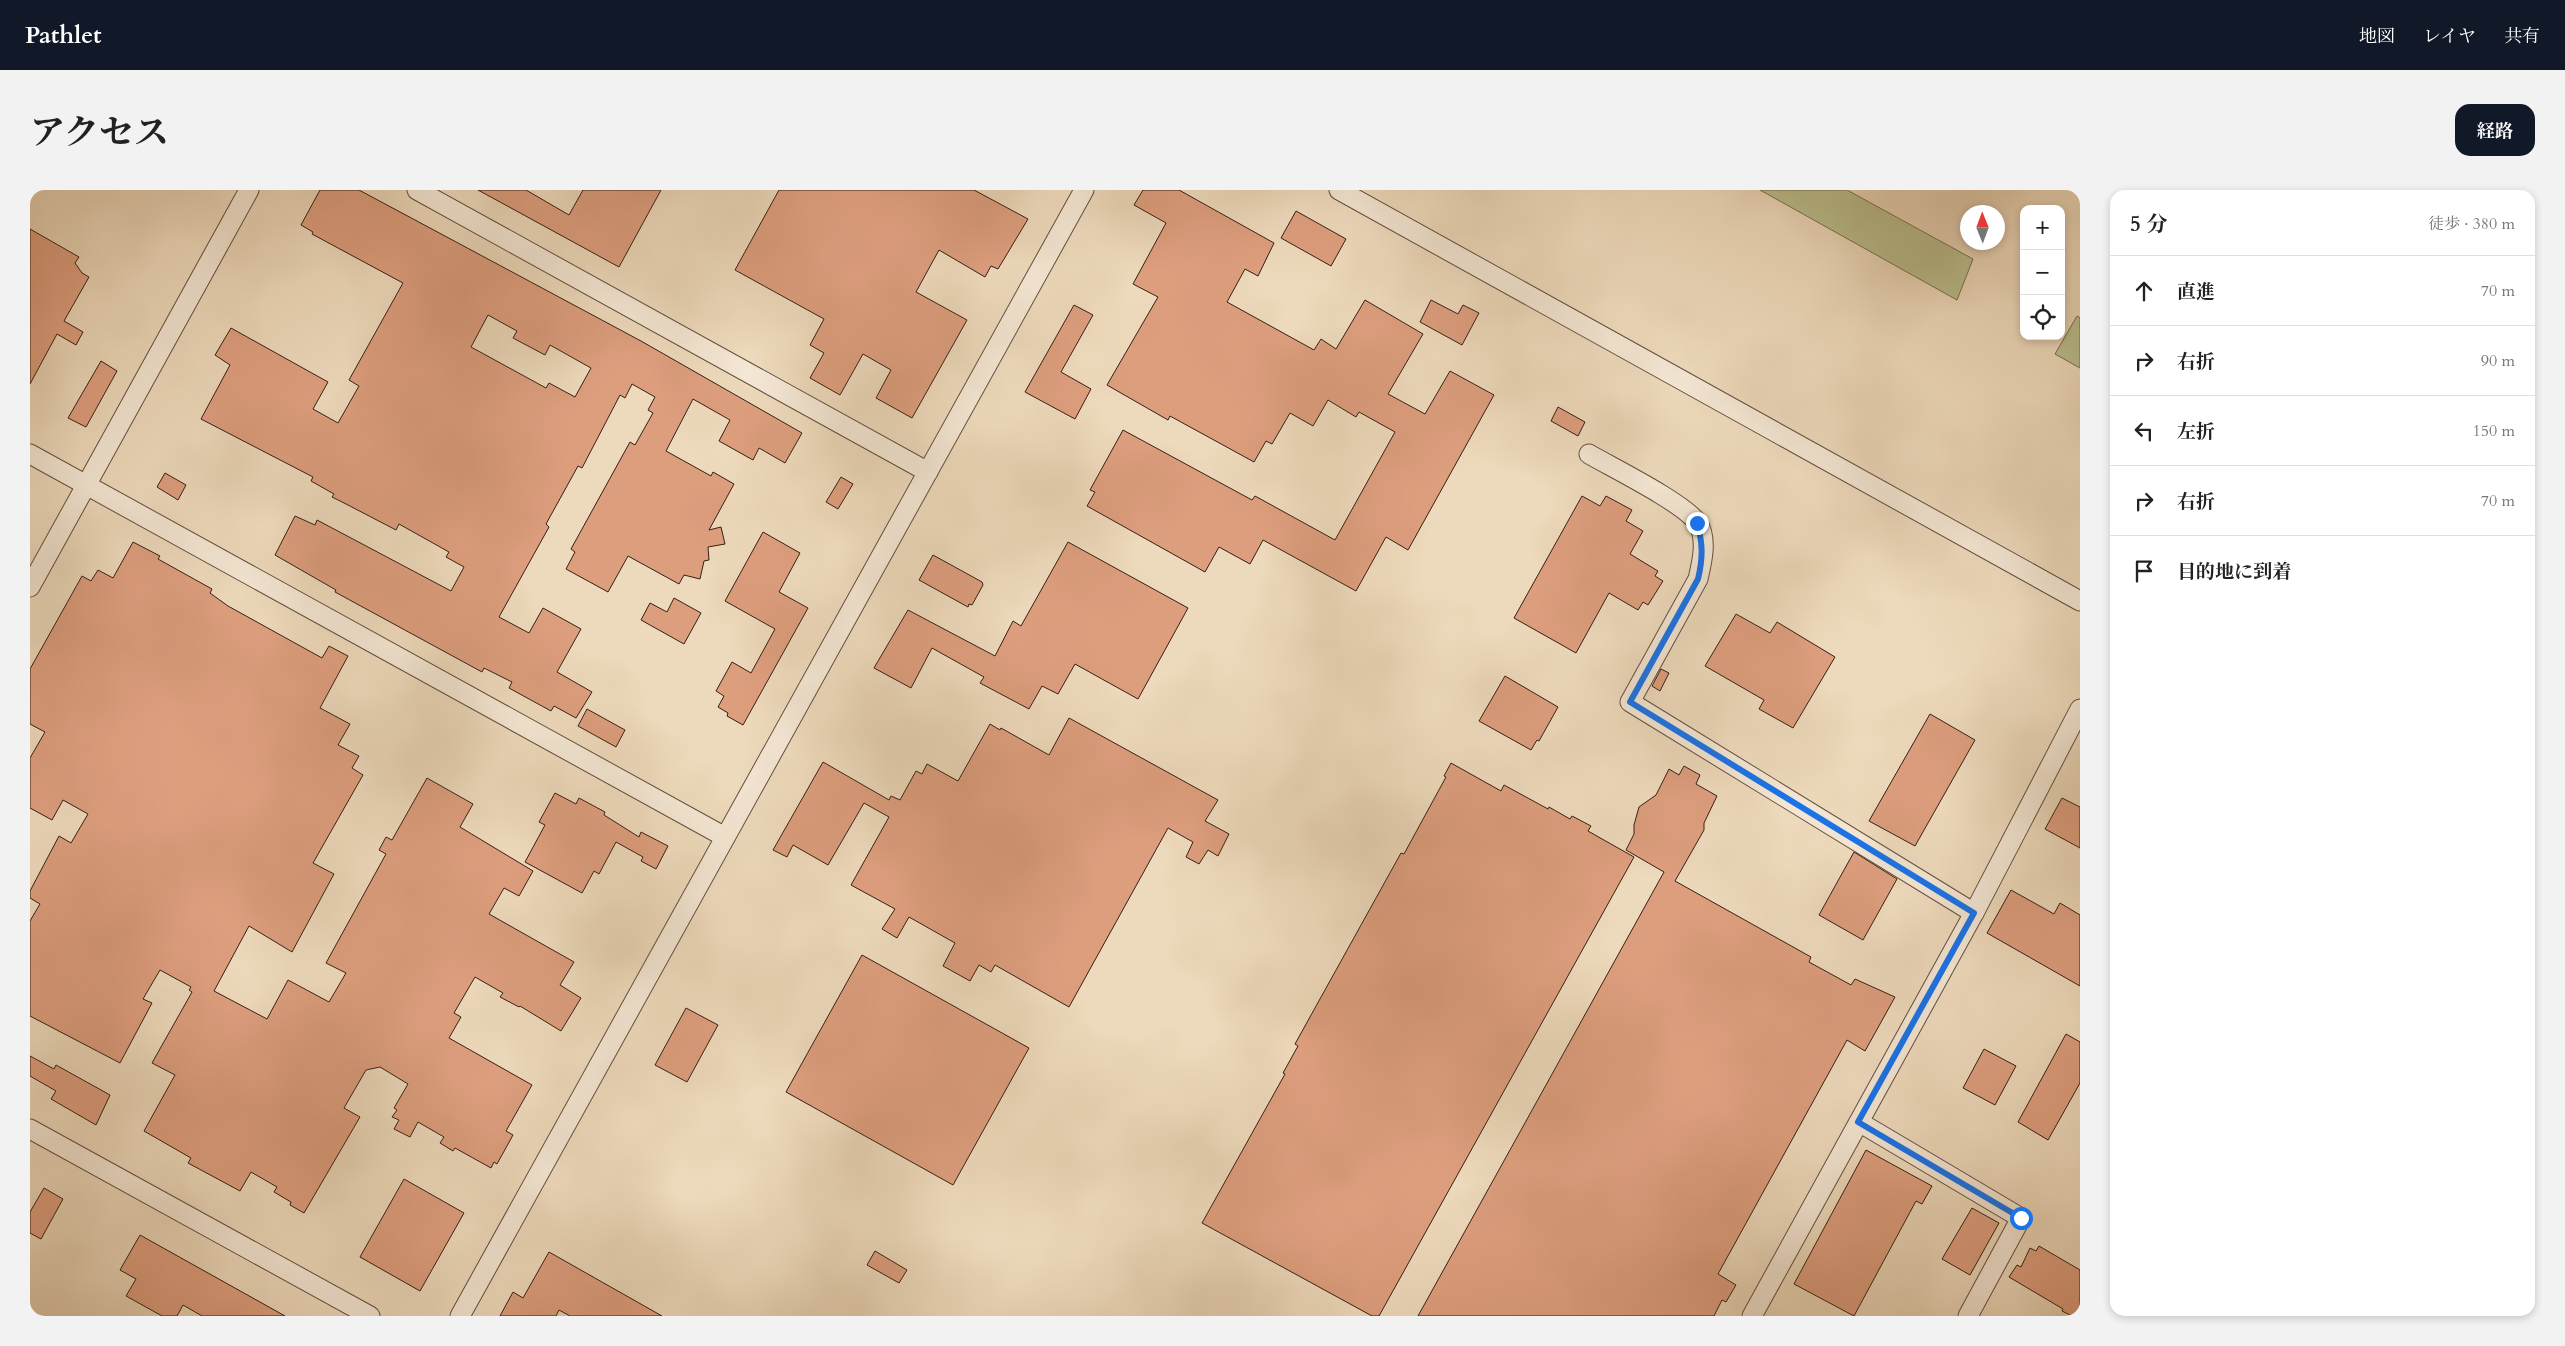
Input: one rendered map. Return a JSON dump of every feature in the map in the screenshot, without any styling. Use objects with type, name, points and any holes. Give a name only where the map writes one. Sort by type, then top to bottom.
[{"type":"street","points":[[30,587],[249,190]]},
{"type":"street","points":[[417,190],[928,472]]},
{"type":"street","points":[[460,1316],[1084,190]]},
{"type":"street","points":[[1338,190],[2080,601]]},
{"type":"street","points":[[30,454],[725,838]]},
{"type":"street","points":[[1589,454],[1671,502],[1697,523],[1702,542],[1703,558],[1698,579],[1630,702],[1974,913]]},
{"type":"street","points":[[1752,1316],[1974,913],[2080,709]]},
{"type":"street","points":[[1858,1122],[2021,1218],[1968,1316]]},
{"type":"street","points":[[30,1129],[370,1316]]},
{"type":"green space","points":[[1760,190],[1847,190],[1973,259],[1957,300]]},
{"type":"green space","points":[[2077,316],[2080,318],[2080,368],[2055,354],[2063,340],[2065,340]]},
{"type":"building","points":[[320,190],[359,190],[641,341],[802,433],[785,463],[759,448],[753,460],[719,441],[730,420],[693,399],[666,451],[711,476],[713,472],[734,484],[709,530],[721,527],[725,544],[708,547],[709,560],[704,561],[700,579],[684,575],[679,584],[628,556],[608,592],[566,569],[575,552],[571,549],[630,442],[635,445],[653,413],[648,410],[655,397],[632,384],[625,398],[620,395],[582,468],[578,466],[546,524],[549,527],[499,617],[529,633],[543,608],[581,629],[557,672],[592,692],[576,718],[554,706],[551,711],[509,688],[512,682],[484,668],[482,672],[335,592],[336,590],[275,555],[295,516],[315,525],[317,520],[451,591],[464,567],[446,557],[449,552],[399,524],[396,530],[332,497],[334,494],[311,481],[313,477],[201,419],[230,365],[215,355],[231,328],[328,382],[313,409],[338,423],[359,386],[349,380],[403,283],[312,234],[313,232],[301,225]],"holes":[[[488,315],[517,331],[513,338],[545,355],[550,345],[591,368],[575,397],[549,383],[546,388],[471,347]]]},
{"type":"building","points":[[478,190],[526,190],[569,215],[583,190],[661,190],[619,267]]},
{"type":"building","points":[[779,190],[974,190],[1028,219],[998,269],[991,266],[985,277],[939,250],[916,292],[967,320],[912,418],[876,398],[891,370],[863,354],[840,395],[810,378],[824,353],[810,345],[824,319],[735,270]]},
{"type":"building","points":[[1143,190],[1179,190],[1274,243],[1258,276],[1245,269],[1227,302],[1314,350],[1321,339],[1336,349],[1365,300],[1423,334],[1388,394],[1425,414],[1450,371],[1494,395],[1408,550],[1386,537],[1356,591],[1263,540],[1250,564],[1219,547],[1205,572],[1087,506],[1095,492],[1090,490],[1123,430],[1252,500],[1255,496],[1335,540],[1395,432],[1359,412],[1356,417],[1328,400],[1313,426],[1290,413],[1272,444],[1266,441],[1254,462],[1170,416],[1168,420],[1107,385],[1158,297],[1133,284],[1166,223],[1134,205]]},
{"type":"building","points":[[1296,211],[1346,239],[1331,266],[1281,238]]},
{"type":"building","points":[[30,229],[79,257],[75,263],[82,273],[89,277],[64,321],[83,332],[76,345],[57,334],[30,384]]},
{"type":"building","points":[[1431,300],[1458,314],[1463,305],[1479,313],[1462,345],[1420,322]]},
{"type":"building","points":[[1074,305],[1093,315],[1061,372],[1091,389],[1075,419],[1025,392]]},
{"type":"building","points":[[101,361],[117,371],[86,427],[68,418]]},
{"type":"building","points":[[1558,407],[1585,422],[1578,436],[1551,421]]},
{"type":"building","points":[[165,473],[186,485],[178,500],[157,487]]},
{"type":"building","points":[[841,477],[853,484],[838,509],[826,502]]},
{"type":"building","points":[[1582,496],[1600,506],[1606,496],[1632,510],[1626,521],[1643,531],[1630,554],[1658,571],[1655,576],[1663,581],[1648,605],[1643,602],[1638,610],[1609,593],[1576,653],[1514,618]]},
{"type":"building","points":[[763,532],[800,553],[779,592],[808,608],[743,725],[727,716],[728,713],[718,707],[724,696],[716,691],[732,662],[751,673],[775,629],[725,601]]},
{"type":"building","points":[[133,542],[160,556],[158,559],[212,589],[210,593],[228,606],[322,658],[329,646],[348,656],[320,708],[350,724],[338,745],[359,756],[352,768],[363,775],[313,863],[334,874],[292,952],[249,926],[214,991],[267,1019],[288,980],[329,1002],[346,973],[326,963],[386,854],[379,850],[386,837],[392,840],[427,778],[473,804],[460,827],[533,871],[519,896],[504,888],[489,914],[574,962],[560,985],[581,998],[561,1031],[520,1006],[500,997],[503,993],[475,977],[454,1013],[461,1017],[449,1038],[532,1085],[506,1131],[513,1135],[497,1164],[494,1162],[491,1168],[455,1148],[453,1151],[440,1143],[444,1137],[418,1122],[410,1137],[394,1129],[399,1120],[392,1117],[397,1110],[394,1108],[408,1084],[380,1067],[366,1070],[344,1108],[360,1117],[304,1213],[290,1205],[291,1202],[274,1192],[277,1187],[251,1172],[240,1191],[188,1163],[191,1158],[144,1131],[175,1075],[152,1063],[192,992],[189,990],[191,987],[160,970],[143,999],[152,1003],[120,1063],[30,1016],[30,921],[40,904],[30,898],[30,891],[59,836],[71,843],[88,814],[63,800],[52,820],[30,808],[30,758],[45,732],[30,724],[30,669],[82,576],[91,581],[98,570],[113,578]]},
{"type":"building","points":[[1068,542],[1188,608],[1138,699],[1075,664],[1058,694],[1042,686],[1029,709],[980,683],[984,677],[932,648],[911,688],[874,668],[908,610],[995,656],[1013,621],[1021,626]]},
{"type":"building","points":[[933,555],[982,582],[983,585],[972,605],[969,604],[968,607],[919,580]]},
{"type":"building","points":[[674,598],[701,613],[684,644],[641,620],[650,603],[667,612]]},
{"type":"building","points":[[1736,614],[1770,633],[1777,622],[1835,657],[1793,728],[1759,709],[1764,700],[1705,666]]},
{"type":"building","points":[[1661,669],[1669,673],[1660,691],[1652,686]]},
{"type":"building","points":[[1505,676],[1558,707],[1539,741],[1537,740],[1531,750],[1479,721]]},
{"type":"building","points":[[587,709],[625,730],[616,747],[578,726]]},
{"type":"building","points":[[1930,714],[1975,740],[1915,846],[1869,821]]},
{"type":"building","points":[[1069,718],[1218,800],[1205,821],[1229,834],[1218,856],[1208,850],[1199,864],[1186,857],[1193,842],[1168,828],[1069,1007],[995,965],[991,972],[979,965],[970,981],[943,966],[955,943],[909,917],[897,938],[882,929],[895,909],[851,885],[889,817],[864,803],[828,865],[793,845],[787,857],[773,850],[823,762],[889,800],[891,796],[900,800],[916,771],[922,774],[927,764],[958,781],[990,724],[1000,730],[1001,728],[1049,755]]},
{"type":"building","points":[[1451,763],[1501,791],[1504,785],[1548,809],[1549,807],[1570,819],[1572,816],[1591,826],[1588,831],[1634,857],[1379,1316],[1372,1316],[1202,1223],[1285,1074],[1283,1073],[1298,1046],[1295,1044],[1401,853],[1404,854],[1446,777],[1444,776]]},
{"type":"building","points":[[1684,766],[1700,775],[1696,784],[1717,796],[1704,823],[1704,830],[1675,881],[1811,957],[1809,962],[1851,985],[1855,979],[1895,997],[1865,1051],[1847,1040],[1718,1274],[1736,1285],[1726,1302],[1722,1300],[1714,1316],[1418,1316],[1664,872],[1626,850],[1634,834],[1634,825],[1639,807],[1656,795],[1669,769],[1679,775]]},
{"type":"building","points":[[555,793],[576,804],[579,798],[605,812],[604,815],[639,837],[641,832],[668,846],[656,869],[641,861],[643,857],[616,842],[599,874],[594,871],[582,893],[525,862],[545,825],[539,822]]},
{"type":"building","points":[[2062,798],[2080,807],[2080,848],[2045,829]]},
{"type":"building","points":[[1854,852],[1897,879],[1863,940],[1819,915]]},
{"type":"building","points":[[2011,890],[2054,914],[2060,903],[2080,915],[2080,986],[1987,933]]},
{"type":"building","points":[[862,955],[1029,1048],[953,1185],[786,1092]]},
{"type":"building","points":[[686,1008],[718,1025],[687,1082],[655,1065]]},
{"type":"building","points":[[2066,1034],[2080,1042],[2080,1083],[2048,1140],[2018,1122]]},
{"type":"building","points":[[1984,1049],[2016,1066],[1995,1105],[1963,1088]]},
{"type":"building","points":[[30,1056],[54,1069],[56,1065],[110,1095],[96,1125],[51,1099],[56,1091],[30,1076]]},
{"type":"building","points":[[1866,1150],[1932,1186],[1922,1204],[1916,1201],[1854,1316],[1794,1284]]},
{"type":"building","points":[[404,1179],[464,1213],[420,1291],[360,1257]]},
{"type":"building","points":[[44,1188],[63,1199],[41,1239],[30,1233],[30,1212]]},
{"type":"building","points":[[1972,1208],[1999,1223],[1970,1275],[1942,1259]]},
{"type":"building","points":[[140,1235],[285,1316],[202,1316],[183,1305],[177,1316],[162,1316],[126,1296],[136,1279],[120,1270]]},
{"type":"building","points":[[2039,1246],[2080,1270],[2080,1316],[2072,1316],[2062,1311],[2063,1309],[2009,1277],[2017,1265],[2021,1267],[2030,1248],[2036,1251]]},
{"type":"building","points":[[875,1251],[907,1270],[899,1283],[867,1265]]},
{"type":"building","points":[[549,1252],[662,1316],[570,1316],[559,1310],[556,1316],[500,1316],[513,1292],[523,1298]]},
{"type":"route","points":[[1697,523],[1702,542],[1703,558],[1698,579],[1630,702],[1974,913],[1858,1122],[2021,1218]]}]
